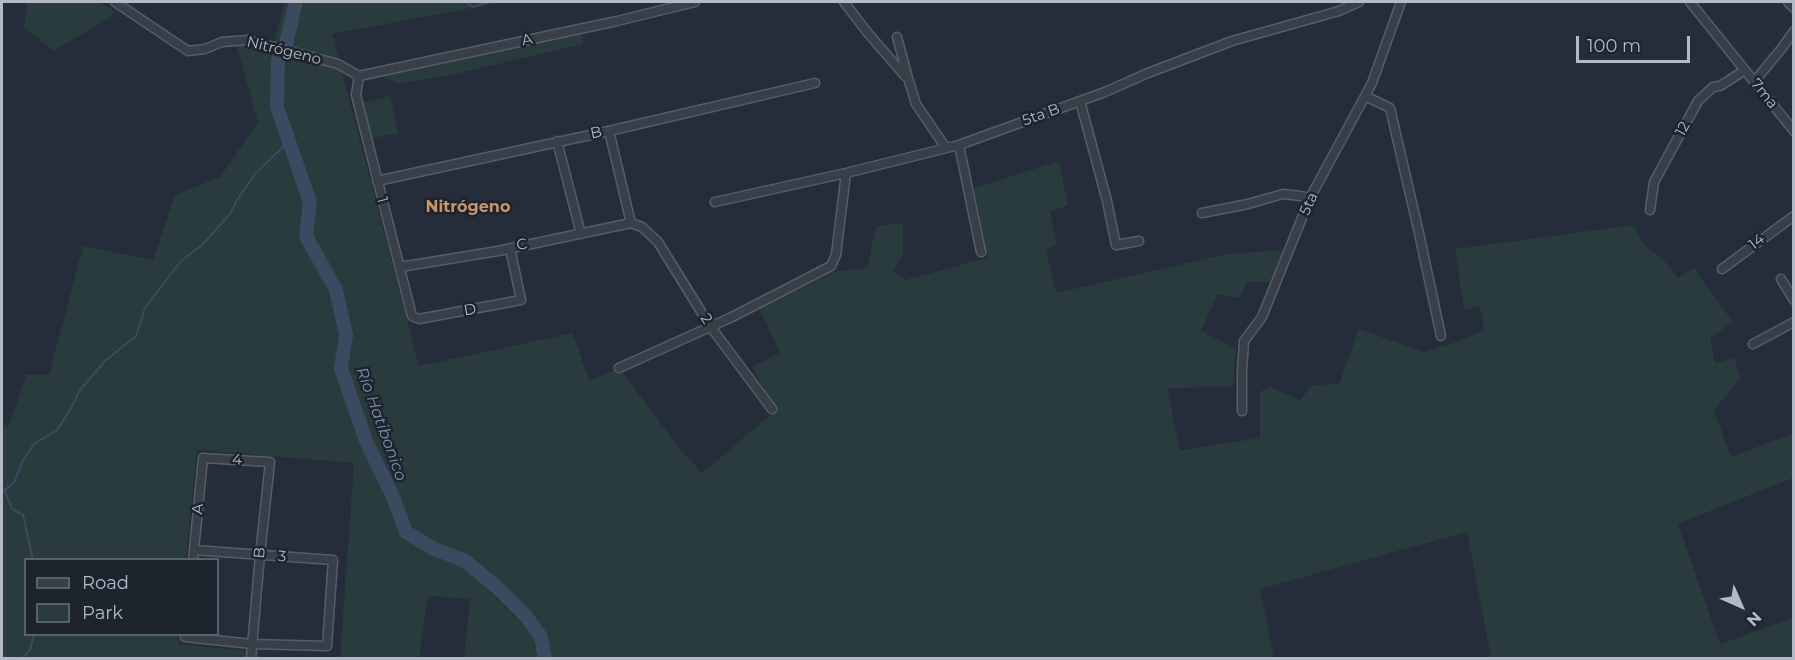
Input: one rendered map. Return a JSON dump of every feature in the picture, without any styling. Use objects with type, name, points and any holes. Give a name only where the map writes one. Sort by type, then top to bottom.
[{"type":"street","name":"Nitrógeno","points":[[115,2],[188,51],[205,49],[222,42],[248,40],[338,64],[359,76]]},
{"type":"street","name":"A","points":[[359,76],[695,2]]},
{"type":"street","points":[[844,2],[872,39],[908,78]]},
{"type":"street","name":"5ta B","points":[[715,202],[959,145],[1080,101],[1232,41],[1339,11],[1359,2]]},
{"type":"street","name":"5ta","points":[[1242,411],[1244,341],[1262,317],[1310,198],[1372,83],[1401,2]]},
{"type":"street","name":"7ma","points":[[1690,2],[1794,131]]},
{"type":"street","points":[[1788,2],[1794,8]]},
{"type":"street","points":[[1754,82],[1794,31]]},
{"type":"street","points":[[897,37],[916,104],[946,148]]},
{"type":"street","name":"12","points":[[1650,210],[1654,182],[1698,101],[1713,87],[1720,86],[1745,70]]},
{"type":"street","name":"1","points":[[359,76],[356,95],[412,316],[419,319]]},
{"type":"street","name":"B","points":[[378,181],[815,83]]},
{"type":"street","points":[[1365,96],[1390,108],[1441,336]]},
{"type":"street","points":[[1080,101],[1116,244],[1139,241]]},
{"type":"street","points":[[609,131],[631,223]]},
{"type":"street","points":[[557,141],[581,234]]},
{"type":"street","points":[[959,145],[981,252]]},
{"type":"street","points":[[619,368],[732,317],[831,266],[836,255],[846,173]]},
{"type":"street","points":[[1202,213],[1283,194],[1310,198]]},
{"type":"street","name":"14","points":[[1722,268],[1794,216]]},
{"type":"street","name":"2","points":[[631,223],[642,227],[658,242],[710,326],[772,409]]},
{"type":"street","name":"C","points":[[400,267],[510,248],[631,223]]},
{"type":"street","name":"D","points":[[419,319],[521,300],[510,248]]},
{"type":"street","points":[[1781,279],[1794,300]]},
{"type":"street","points":[[1753,344],[1794,322]]},
{"type":"street","name":"A","points":[[194,555],[203,458]]},
{"type":"street","name":"4","points":[[203,458],[270,462]]},
{"type":"street","name":"B","points":[[251,658],[270,462]]},
{"type":"street","name":"3","points":[[194,555],[260,555],[333,560],[327,646],[252,644]]},
{"type":"street","points":[[192,636],[252,644]]},
{"type":"green space","points":[[27,2],[99,2],[114,11],[110,18],[53,51],[24,27]]},
{"type":"green space","points":[[285,2],[504,2],[332,34],[419,366],[573,333],[589,381],[619,368],[681,450],[702,473],[776,410],[752,367],[780,352],[759,309],[837,271],[867,268],[876,226],[903,223],[903,254],[894,271],[905,280],[987,258],[974,188],[1059,161],[1068,205],[1050,212],[1057,244],[1046,251],[1056,293],[1227,254],[1283,250],[1270,282],[1247,282],[1239,298],[1218,294],[1201,331],[1236,348],[1233,387],[1167,388],[1180,450],[1260,438],[1260,392],[1270,387],[1300,400],[1312,385],[1339,384],[1359,329],[1424,352],[1484,330],[1480,306],[1464,310],[1455,249],[1634,225],[1643,244],[1662,258],[1678,278],[1694,268],[1733,322],[1710,338],[1715,363],[1734,358],[1741,378],[1714,410],[1731,457],[1792,434],[1793,478],[1678,524],[1720,644],[1793,618],[1793,658],[1491,658],[1467,532],[1260,589],[1274,658],[464,658],[470,599],[428,596],[419,658],[340,658],[354,463],[197,450],[186,558],[24,558],[24,636],[179,636],[178,644],[259,652],[258,658],[2,658],[2,424],[9,426],[26,375],[49,375],[83,246],[153,260],[175,195],[220,177],[258,122],[236,44],[272,51]]},
{"type":"green space","points":[[582,32],[583,44],[455,74],[399,84],[383,77]]},
{"type":"green space","points":[[390,96],[398,133],[369,139],[361,103]]},
{"type":"waterway","name":"Río Hatibonico","points":[[296,2],[285,48],[278,60],[277,107],[310,202],[306,236],[336,290],[346,335],[341,368],[366,441],[394,499],[406,532],[432,548],[465,561],[498,588],[526,616],[541,637],[545,658]]},
{"type":"waterway","points":[[466,2],[473,7],[489,2]]},
{"type":"waterway","points":[[2,492],[14,483],[22,462],[34,444],[57,430],[80,390],[105,361],[136,336],[145,308],[181,261],[202,245],[230,214],[255,174],[289,141]]},
{"type":"waterway","points":[[4,489],[12,509],[23,515],[33,558]]},
{"type":"waterway","points":[[22,658],[30,650],[34,636]]},
{"type":"district","name":"Nitrógeno","points":[[468,207]]}]
